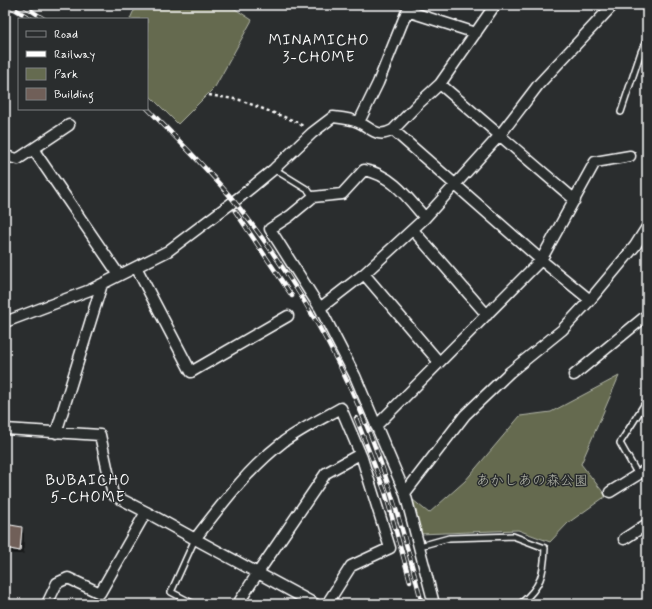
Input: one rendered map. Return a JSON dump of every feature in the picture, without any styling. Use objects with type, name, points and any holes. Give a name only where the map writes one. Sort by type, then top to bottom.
[{"type":"street","points":[[5,322],[102,284],[168,251],[274,169],[312,133],[333,117],[358,122],[373,132],[388,133],[393,130],[440,84],[495,5]]},
{"type":"street","points":[[320,308],[364,274],[425,218],[500,135],[539,84],[613,5]]},
{"type":"street","points":[[358,122],[378,83],[407,11],[476,33]]},
{"type":"street","points":[[440,84],[575,200]]},
{"type":"street","points":[[5,156],[18,159],[68,125]]},
{"type":"street","points":[[393,130],[541,260],[590,300]]},
{"type":"street","points":[[33,149],[119,275]]},
{"type":"street","points":[[376,426],[541,260],[595,162],[630,156]]},
{"type":"street","points":[[425,218],[400,189],[375,171],[364,170],[342,194],[313,197],[290,216],[270,229],[320,308],[355,376],[405,494],[420,546],[434,604]]},
{"type":"street","points":[[405,494],[464,415],[510,372],[562,330],[636,246],[647,227]]},
{"type":"street","points":[[413,230],[487,315]]},
{"type":"street","points":[[136,267],[191,372],[288,316]]},
{"type":"street","points":[[364,274],[439,362]]},
{"type":"street","points":[[56,433],[102,284]]},
{"type":"street","points":[[574,375],[647,314]]},
{"type":"street","points":[[195,539],[236,485],[282,443],[300,430],[341,408],[360,454],[390,548],[351,566],[327,604]]},
{"type":"street","points":[[5,430],[100,436],[113,495],[256,574],[315,604]]},
{"type":"street","points":[[238,604],[256,574],[326,473],[360,454]]},
{"type":"street","points":[[610,492],[647,469]]},
{"type":"street","points":[[47,604],[57,583],[68,578],[100,593],[146,512]]},
{"type":"street","points":[[624,538],[647,524]]},
{"type":"lane","points":[[621,112],[641,52],[647,39]]},
{"type":"lane","points":[[274,169],[308,190],[313,197]]},
{"type":"lane","points":[[638,475],[620,443],[647,400]]},
{"type":"lane","points":[[420,546],[448,538],[513,536],[545,548],[544,568],[534,593],[520,604]]},
{"type":"lane","points":[[194,604],[171,592],[195,539]]},
{"type":"path","points":[[209,95],[240,100],[298,122],[312,133]]},
{"type":"green space","points":[[141,5],[229,5],[252,20],[215,87],[178,124],[148,94],[148,18],[130,18],[133,12]]},
{"type":"green space","name":"あかしあの森公園","points":[[619,376],[581,464],[606,496],[568,523],[550,542],[518,530],[420,534],[413,500],[429,513],[465,481],[520,416],[551,412]]},
{"type":"building","points":[[5,524],[22,527],[20,551],[5,548]]},
{"type":"railway","points":[[8,5],[29,18]]},
{"type":"railway","points":[[23,5],[42,18]]},
{"type":"railway","points":[[148,109],[213,177],[255,228],[294,285],[329,345],[359,407],[380,459],[400,521],[422,604]]},
{"type":"railway","points":[[235,211],[292,296]]},
{"type":"railway","points":[[356,418],[385,492],[410,581]]},
{"type":"district","name":"MINAMICHO 3-CHOME","points":[[319,50]]},
{"type":"district","name":"BUBAICHO 5-CHOME","points":[[88,490]]}]
